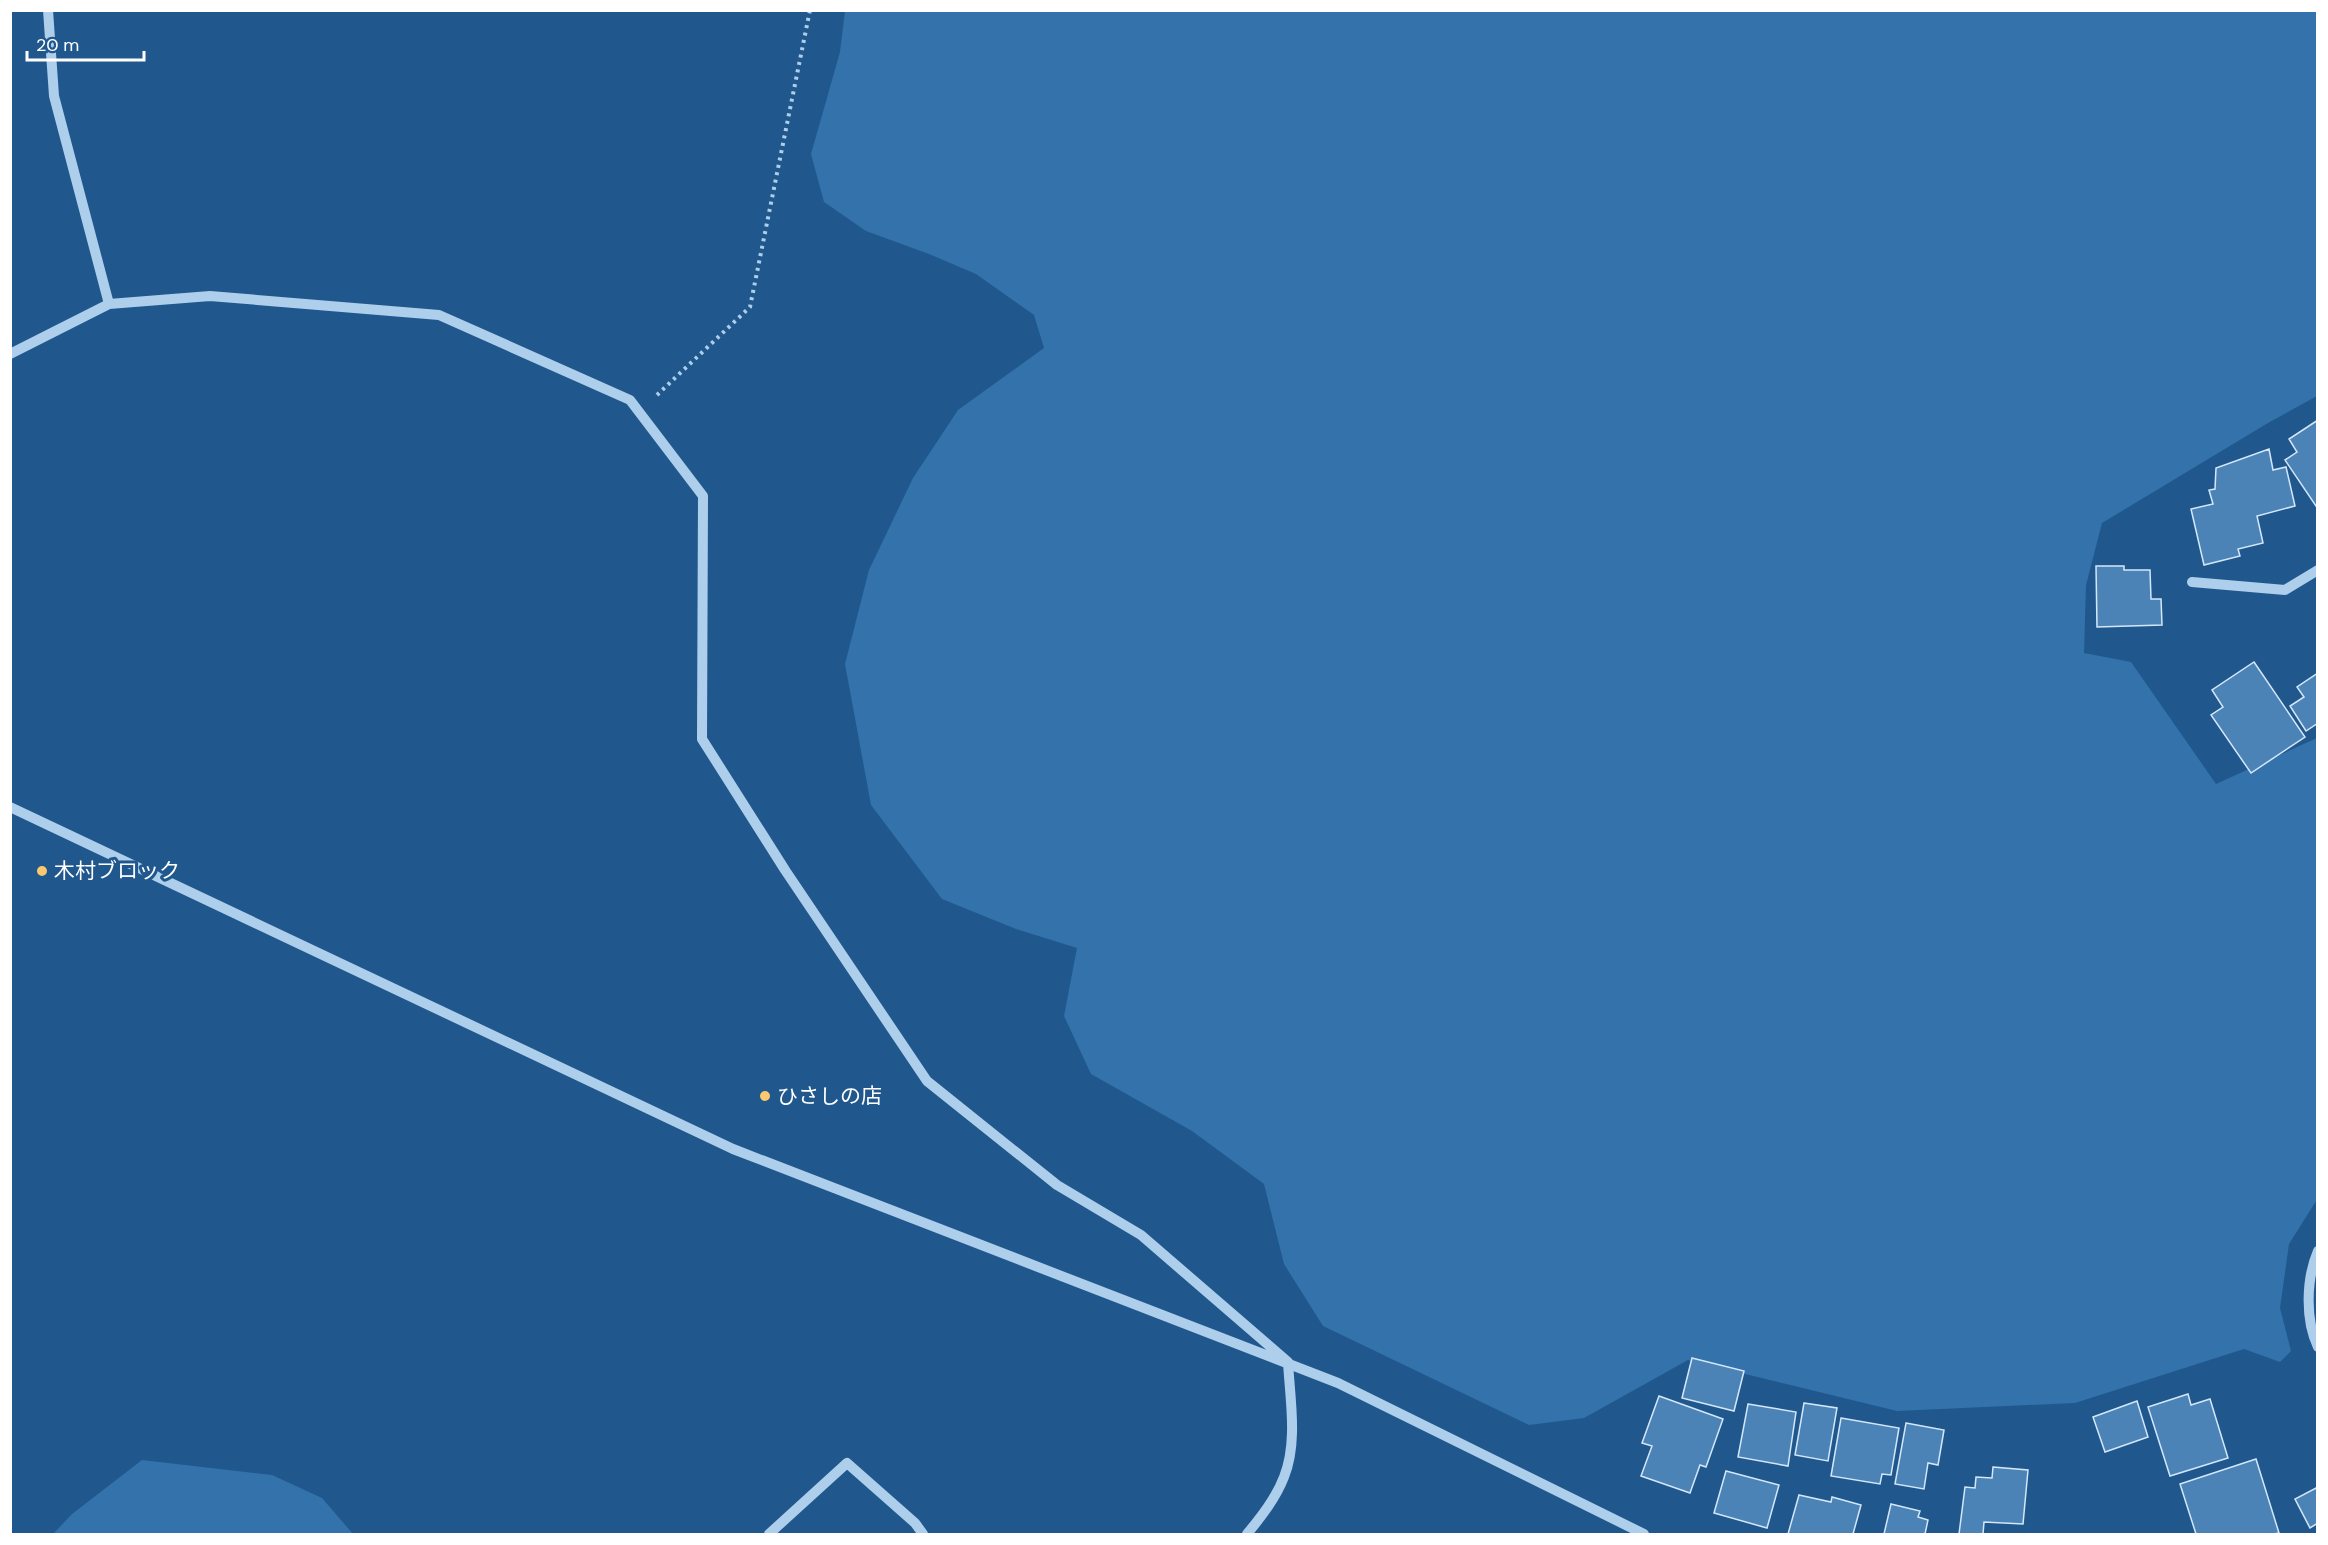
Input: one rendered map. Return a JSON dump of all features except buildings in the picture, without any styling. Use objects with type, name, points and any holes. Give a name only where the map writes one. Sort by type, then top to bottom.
[{"type":"street","points":[[48,10],[54,96],[109,304]]},
{"type":"street","points":[[10,354],[109,304],[210,296],[439,315],[630,400],[703,496],[702,739],[785,870],[927,1081],[1057,1185],[1141,1235],[1288,1362],[1292,1444],[1285,1476],[1266,1512],[1247,1534]]},
{"type":"street","points":[[2192,582],[2286,590],[2318,570]]},
{"type":"street","points":[[10,807],[733,1149],[1157,1315],[1288,1362],[1338,1383],[1644,1534]]},
{"type":"street","points":[[2318,1251],[2312,1264],[2309,1297],[2312,1334],[2318,1347]]},
{"type":"street","points":[[769,1534],[847,1463],[915,1523],[923,1534]]},
{"type":"path","points":[[639,412],[750,307],[810,10]]},
{"type":"shaded area","points":[[845,11],[2317,11],[2317,396],[2102,523],[2086,585],[2084,653],[2131,662],[2216,784],[2317,738],[2318,1198],[2289,1244],[2280,1308],[2291,1351],[2280,1362],[2244,1349],[2075,1403],[1897,1411],[1688,1360],[1584,1418],[1529,1425],[1323,1326],[1284,1264],[1264,1184],[1192,1131],[1091,1074],[1064,1016],[1077,948],[1016,929],[942,899],[871,805],[845,664],[869,570],[913,478],[958,410],[1044,348],[1034,315],[976,274],[866,231],[824,202],[811,154],[840,52]]},
{"type":"shaded area","points":[[142,1460],[272,1475],[322,1498],[353,1534],[53,1534],[72,1514]]},
{"type":"place","name":"木村ブロック","points":[[42,871]]},
{"type":"place","name":"ひさしの店","points":[[765,1096]]}]
